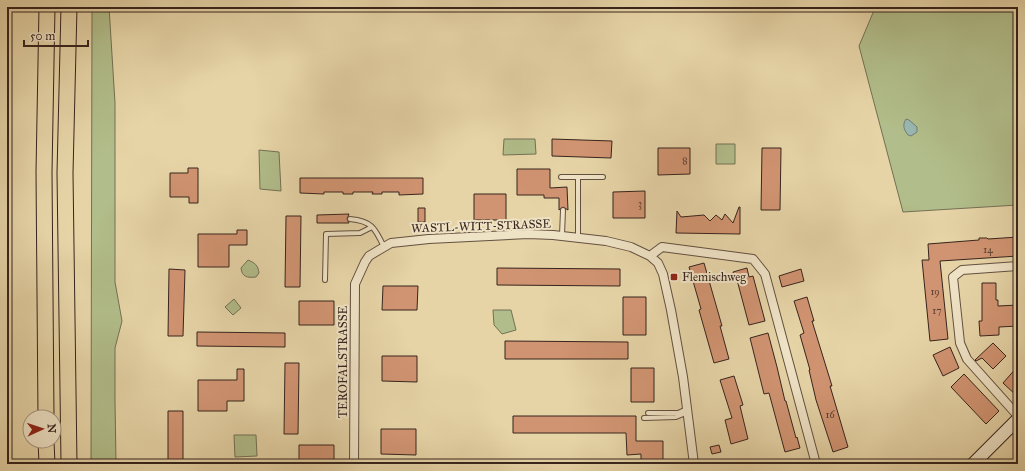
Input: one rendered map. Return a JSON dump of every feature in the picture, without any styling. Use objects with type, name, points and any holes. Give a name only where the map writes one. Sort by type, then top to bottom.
[{"type":"highway","points":[[46,409],[44,172],[47,7]]},
{"type":"highway","points":[[69,7],[65,173],[69,464]]},
{"type":"highway","points":[[46,449],[47,464]]},
{"type":"street","name":"WASTL-WITT-STRASSE","points":[[365,262],[369,256],[391,243],[435,238],[528,234],[578,237],[631,247],[650,256],[658,263],[665,281],[678,344],[694,464]]},
{"type":"street","points":[[650,256],[662,247],[753,259],[765,274],[816,464]]},
{"type":"street","name":"TEROFALSTRASSE","points":[[354,464],[356,284],[365,262]]},
{"type":"street","points":[[1018,266],[962,270],[953,277],[960,342],[967,360],[1018,416]]},
{"type":"street","points":[[973,464],[1018,419]]},
{"type":"lane","points":[[561,177],[603,177]]},
{"type":"lane","points":[[578,177],[578,237]]},
{"type":"lane","points":[[562,235],[563,210]]},
{"type":"lane","points":[[350,219],[362,220],[372,226],[384,247]]},
{"type":"lane","points":[[325,280],[326,234],[360,234],[372,226]]},
{"type":"lane","points":[[648,413],[678,413],[688,410]]},
{"type":"lane","points":[[644,418],[676,417],[688,410]]},
{"type":"green space","points":[[92,7],[109,7],[115,103],[115,282],[122,321],[115,348],[116,464],[91,464]]},
{"type":"green space","points":[[1018,7],[1018,205],[903,212],[859,46],[875,8]]},
{"type":"green space","points":[[504,139],[535,139],[536,154],[503,155]]},
{"type":"green space","points":[[716,144],[735,144],[735,164],[716,164]]},
{"type":"green space","points":[[259,150],[279,152],[281,191],[260,189]]},
{"type":"green space","points":[[248,260],[254,263],[258,268],[259,273],[256,277],[248,277],[242,273],[241,268]]},
{"type":"green space","points":[[234,299],[241,308],[233,315],[225,307]]},
{"type":"green space","points":[[493,310],[511,310],[516,330],[502,334],[494,325]]},
{"type":"green space","points":[[234,435],[256,435],[257,456],[235,457]]},
{"type":"water","points":[[906,119],[917,127],[917,132],[911,136],[908,135],[905,129],[904,123]]},
{"type":"building","points":[[552,139],[612,141],[611,158],[552,156]]},
{"type":"building","points":[[658,148],[690,148],[690,174],[658,175]]},
{"type":"building","points":[[762,148],[781,148],[780,210],[761,210]]},
{"type":"building","points":[[188,168],[198,168],[198,203],[189,203],[189,197],[170,197],[170,173],[188,173]]},
{"type":"building","points":[[517,169],[550,169],[550,188],[567,187],[568,210],[563,207],[559,210],[559,198],[544,198],[544,195],[517,195]]},
{"type":"building","points":[[300,178],[423,178],[423,194],[399,195],[399,192],[382,192],[382,194],[372,194],[373,192],[353,192],[353,194],[343,194],[343,192],[324,192],[324,194],[300,193]]},
{"type":"building","points":[[645,191],[645,218],[613,218],[613,192]]},
{"type":"building","points":[[474,194],[506,194],[506,220],[474,220]]},
{"type":"building","points":[[739,207],[740,234],[676,233],[677,211],[681,217],[704,215],[710,221],[716,215],[722,220],[725,214],[733,223]]},
{"type":"building","points":[[418,208],[425,208],[425,222],[418,222]]},
{"type":"building","points":[[349,214],[347,219],[349,223],[317,223],[317,215]]},
{"type":"building","points":[[286,216],[301,216],[300,287],[285,287]]},
{"type":"building","points":[[237,230],[247,230],[247,245],[229,245],[229,267],[198,267],[198,234],[237,234]]},
{"type":"building","points":[[1018,237],[1018,256],[940,261],[948,339],[930,341],[922,260],[929,260],[928,244],[979,240],[979,238],[988,239]]},
{"type":"building","points":[[704,263],[722,326],[720,326],[729,359],[714,363],[689,267]]},
{"type":"building","points":[[497,268],[620,269],[620,286],[497,285]]},
{"type":"building","points":[[747,268],[749,277],[753,276],[765,321],[749,325],[737,280],[735,280],[733,272]]},
{"type":"building","points":[[169,269],[185,270],[183,336],[168,336]]},
{"type":"building","points":[[801,269],[804,281],[782,287],[779,276]]},
{"type":"building","points":[[982,283],[996,283],[996,300],[998,300],[998,306],[1018,305],[1018,326],[999,327],[999,335],[980,336],[979,321],[982,321]]},
{"type":"building","points":[[383,286],[418,286],[417,310],[382,310]]},
{"type":"building","points":[[623,297],[646,297],[646,335],[623,335]]},
{"type":"building","points":[[807,297],[814,321],[812,321],[832,386],[830,386],[848,447],[833,452],[816,400],[810,370],[800,335],[804,333],[794,301]]},
{"type":"building","points":[[299,301],[334,301],[334,325],[299,325]]},
{"type":"building","points":[[197,332],[285,333],[285,347],[197,346]]},
{"type":"building","points":[[768,333],[785,401],[800,448],[785,452],[769,393],[764,394],[750,338]]},
{"type":"building","points":[[505,341],[628,342],[628,359],[505,359]]},
{"type":"building","points":[[993,343],[1006,356],[993,369],[982,358],[976,361],[975,360]]},
{"type":"building","points":[[950,347],[959,368],[943,376],[933,355]]},
{"type":"building","points":[[382,356],[417,356],[417,382],[382,381]]},
{"type":"building","points":[[285,363],[299,363],[298,434],[284,434]]},
{"type":"building","points":[[1018,366],[1018,397],[1003,383]]},
{"type":"building","points":[[631,368],[654,368],[654,402],[631,402]]},
{"type":"building","points":[[237,369],[244,369],[244,401],[227,401],[227,411],[198,411],[198,380],[237,380]]},
{"type":"building","points":[[964,374],[999,411],[986,424],[951,387]]},
{"type":"building","points":[[734,376],[743,405],[740,406],[748,439],[731,444],[725,420],[732,418],[720,380]]},
{"type":"building","points":[[168,411],[183,411],[183,464],[168,464]]},
{"type":"building","points":[[513,416],[636,416],[636,441],[663,441],[663,464],[641,464],[641,454],[627,455],[626,433],[513,433]]},
{"type":"building","points":[[381,429],[416,429],[416,455],[381,454]]},
{"type":"building","points":[[299,445],[334,445],[334,464],[299,464]]},
{"type":"building","points":[[719,445],[721,452],[712,454],[710,447]]},
{"type":"place","name":"Flemischweg","points":[[674,277]]}]
